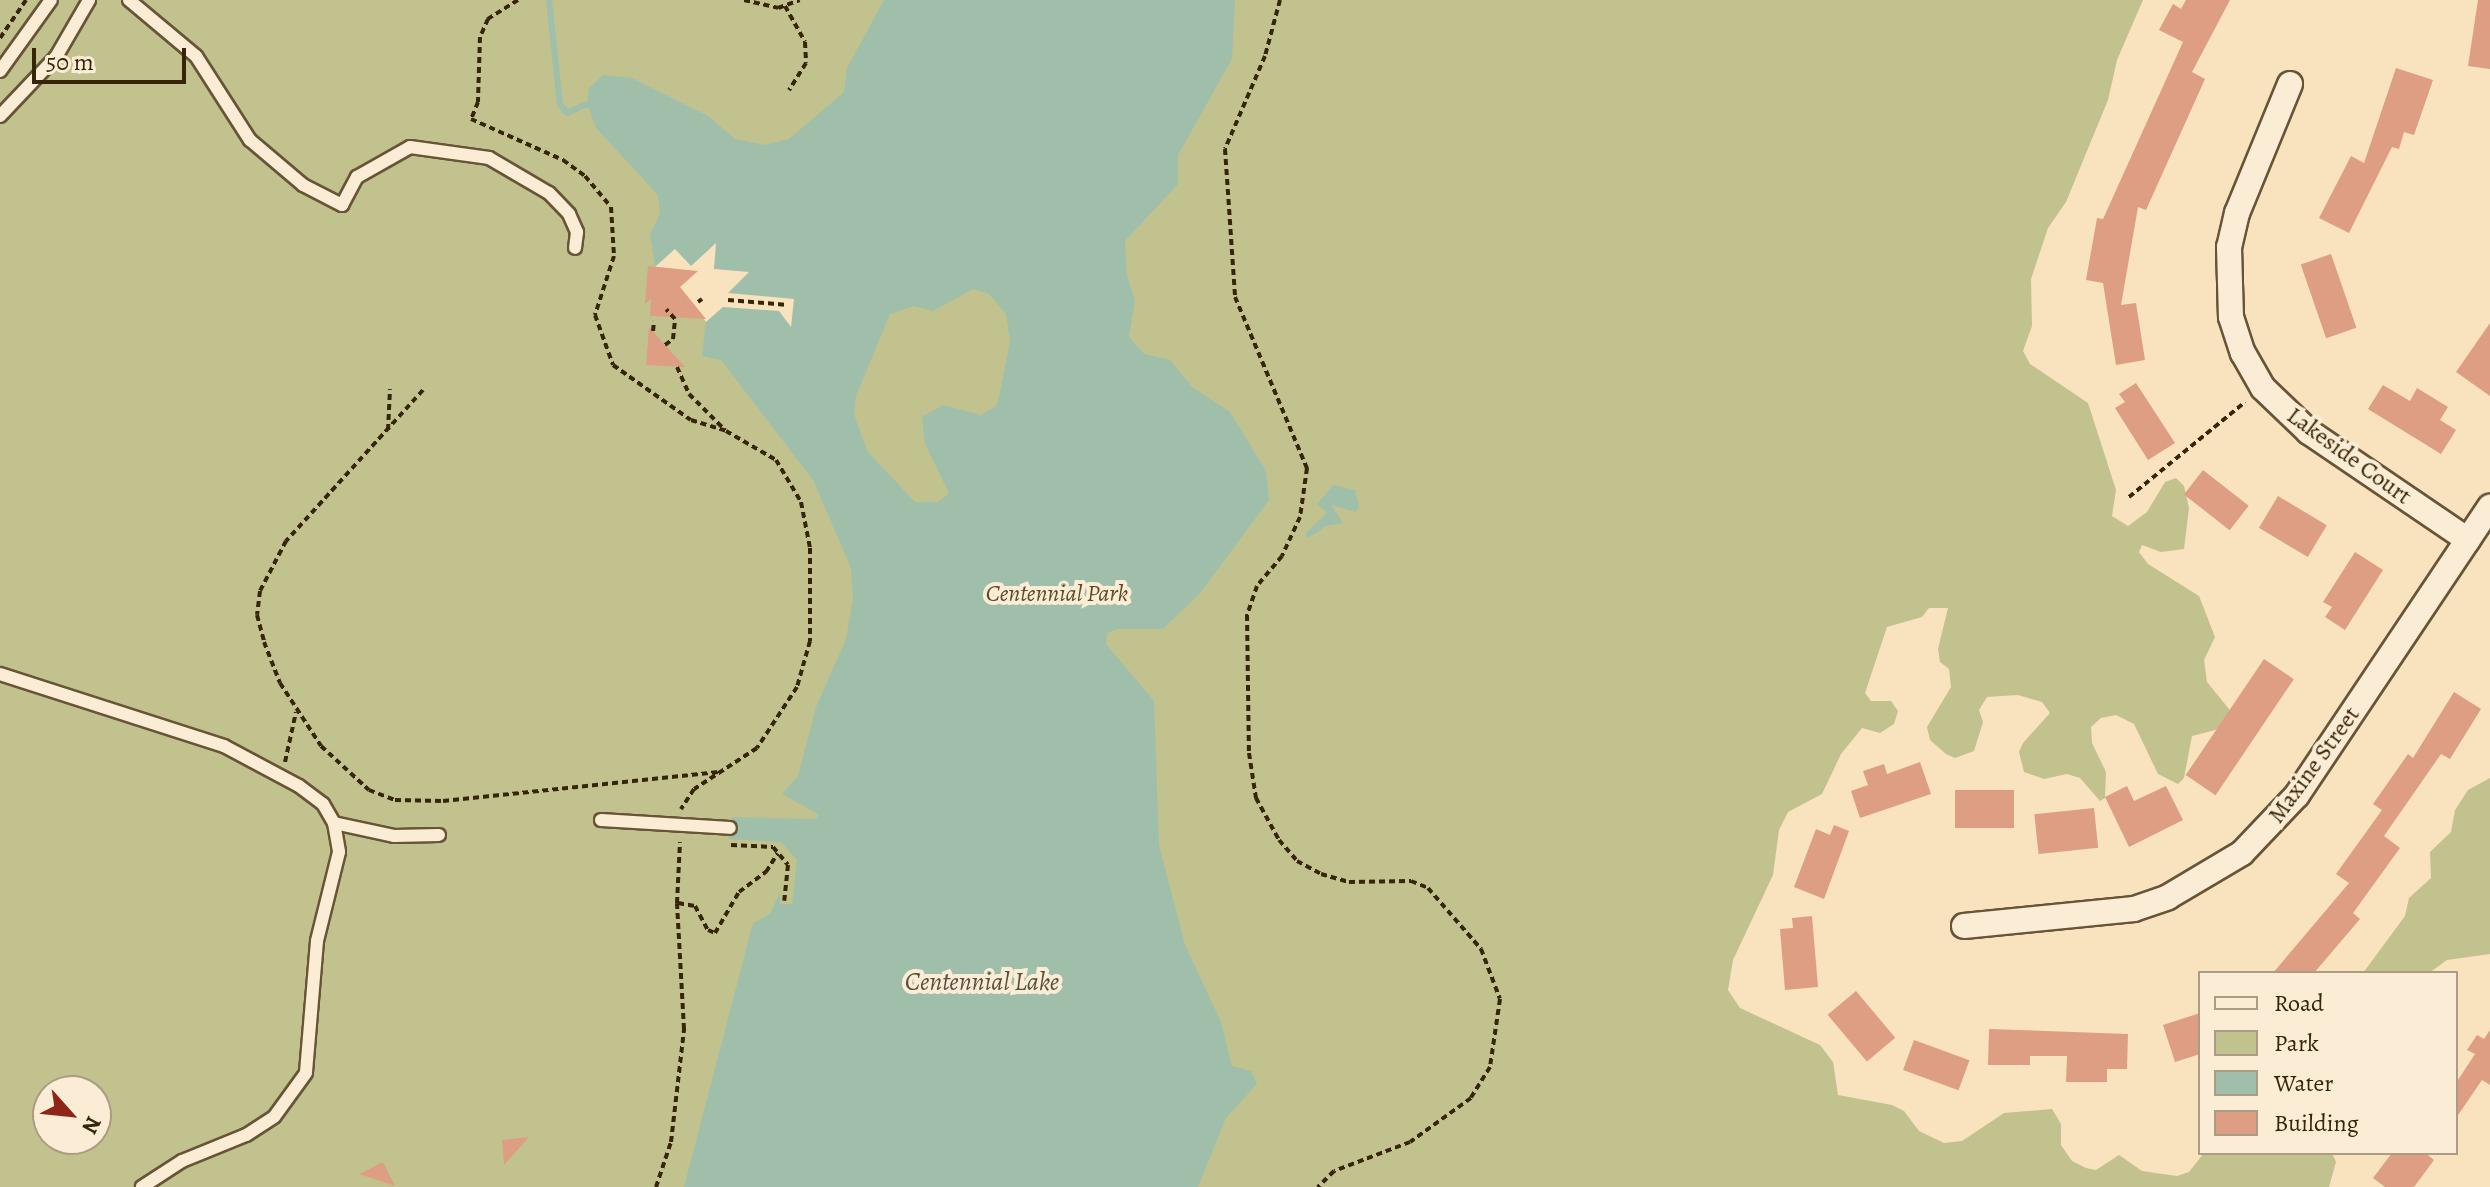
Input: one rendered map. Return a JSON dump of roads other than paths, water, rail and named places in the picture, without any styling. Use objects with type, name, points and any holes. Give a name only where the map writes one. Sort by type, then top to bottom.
[{"type":"street","name":"Lakeside Court","points":[[2290,84],[2237,213],[2229,247],[2231,317],[2263,388],[2309,432],[2468,540]]},
{"type":"street","name":"Maxine Street","points":[[1964,926],[2134,909],[2168,897],[2242,853],[2297,795],[2490,507]]},
{"type":"lane","points":[[0,71],[51,0]]},
{"type":"lane","points":[[0,116],[56,57],[89,0]]},
{"type":"lane","points":[[129,0],[196,56],[250,140],[303,185],[342,205],[357,177],[410,147],[489,158],[549,193],[569,214],[577,232],[575,248]]},
{"type":"lane","points":[[0,674],[49,694],[169,727],[279,775],[323,804],[334,823],[339,852],[317,941],[306,1073],[274,1117],[246,1135],[182,1161],[142,1187]]},
{"type":"lane","points":[[601,820],[730,828]]},
{"type":"lane","points":[[334,823],[394,836],[439,835]]},
{"type":"water","name":"Centennial Lake","points":[[884,0],[1235,0],[1232,59],[1178,155],[1178,184],[1125,241],[1127,275],[1135,300],[1129,337],[1144,354],[1170,360],[1192,387],[1230,412],[1266,471],[1269,500],[1201,592],[1163,629],[1117,629],[1107,633],[1106,644],[1154,701],[1159,845],[1185,945],[1221,1022],[1232,1066],[1251,1071],[1257,1084],[1226,1118],[1198,1187],[684,1187],[753,923],[770,914],[780,892],[780,904],[792,904],[797,860],[781,842],[728,839],[732,817],[816,819],[819,815],[782,794],[798,776],[816,707],[846,639],[853,598],[851,568],[813,480],[721,360],[702,356],[706,319],[676,282],[655,267],[650,234],[660,214],[658,195],[596,128],[587,104],[589,88],[603,75],[632,78],[710,117],[735,139],[765,145],[789,139],[844,92],[847,68]],"holes":[[[973,289],[989,294],[1006,314],[1010,341],[996,406],[981,415],[943,405],[922,417],[925,444],[949,493],[938,502],[915,502],[868,452],[854,415],[856,396],[890,314],[914,306],[933,311]]]},
{"type":"water","points":[[1333,485],[1355,490],[1359,506],[1356,512],[1331,505],[1343,523],[1326,526],[1308,538],[1305,534],[1327,513],[1317,504]]},
{"type":"waterway","points":[[549,0],[560,104],[567,113],[587,104]]},
{"type":"park label","name":"Centennial Park","points":[[1057,594]]}]
